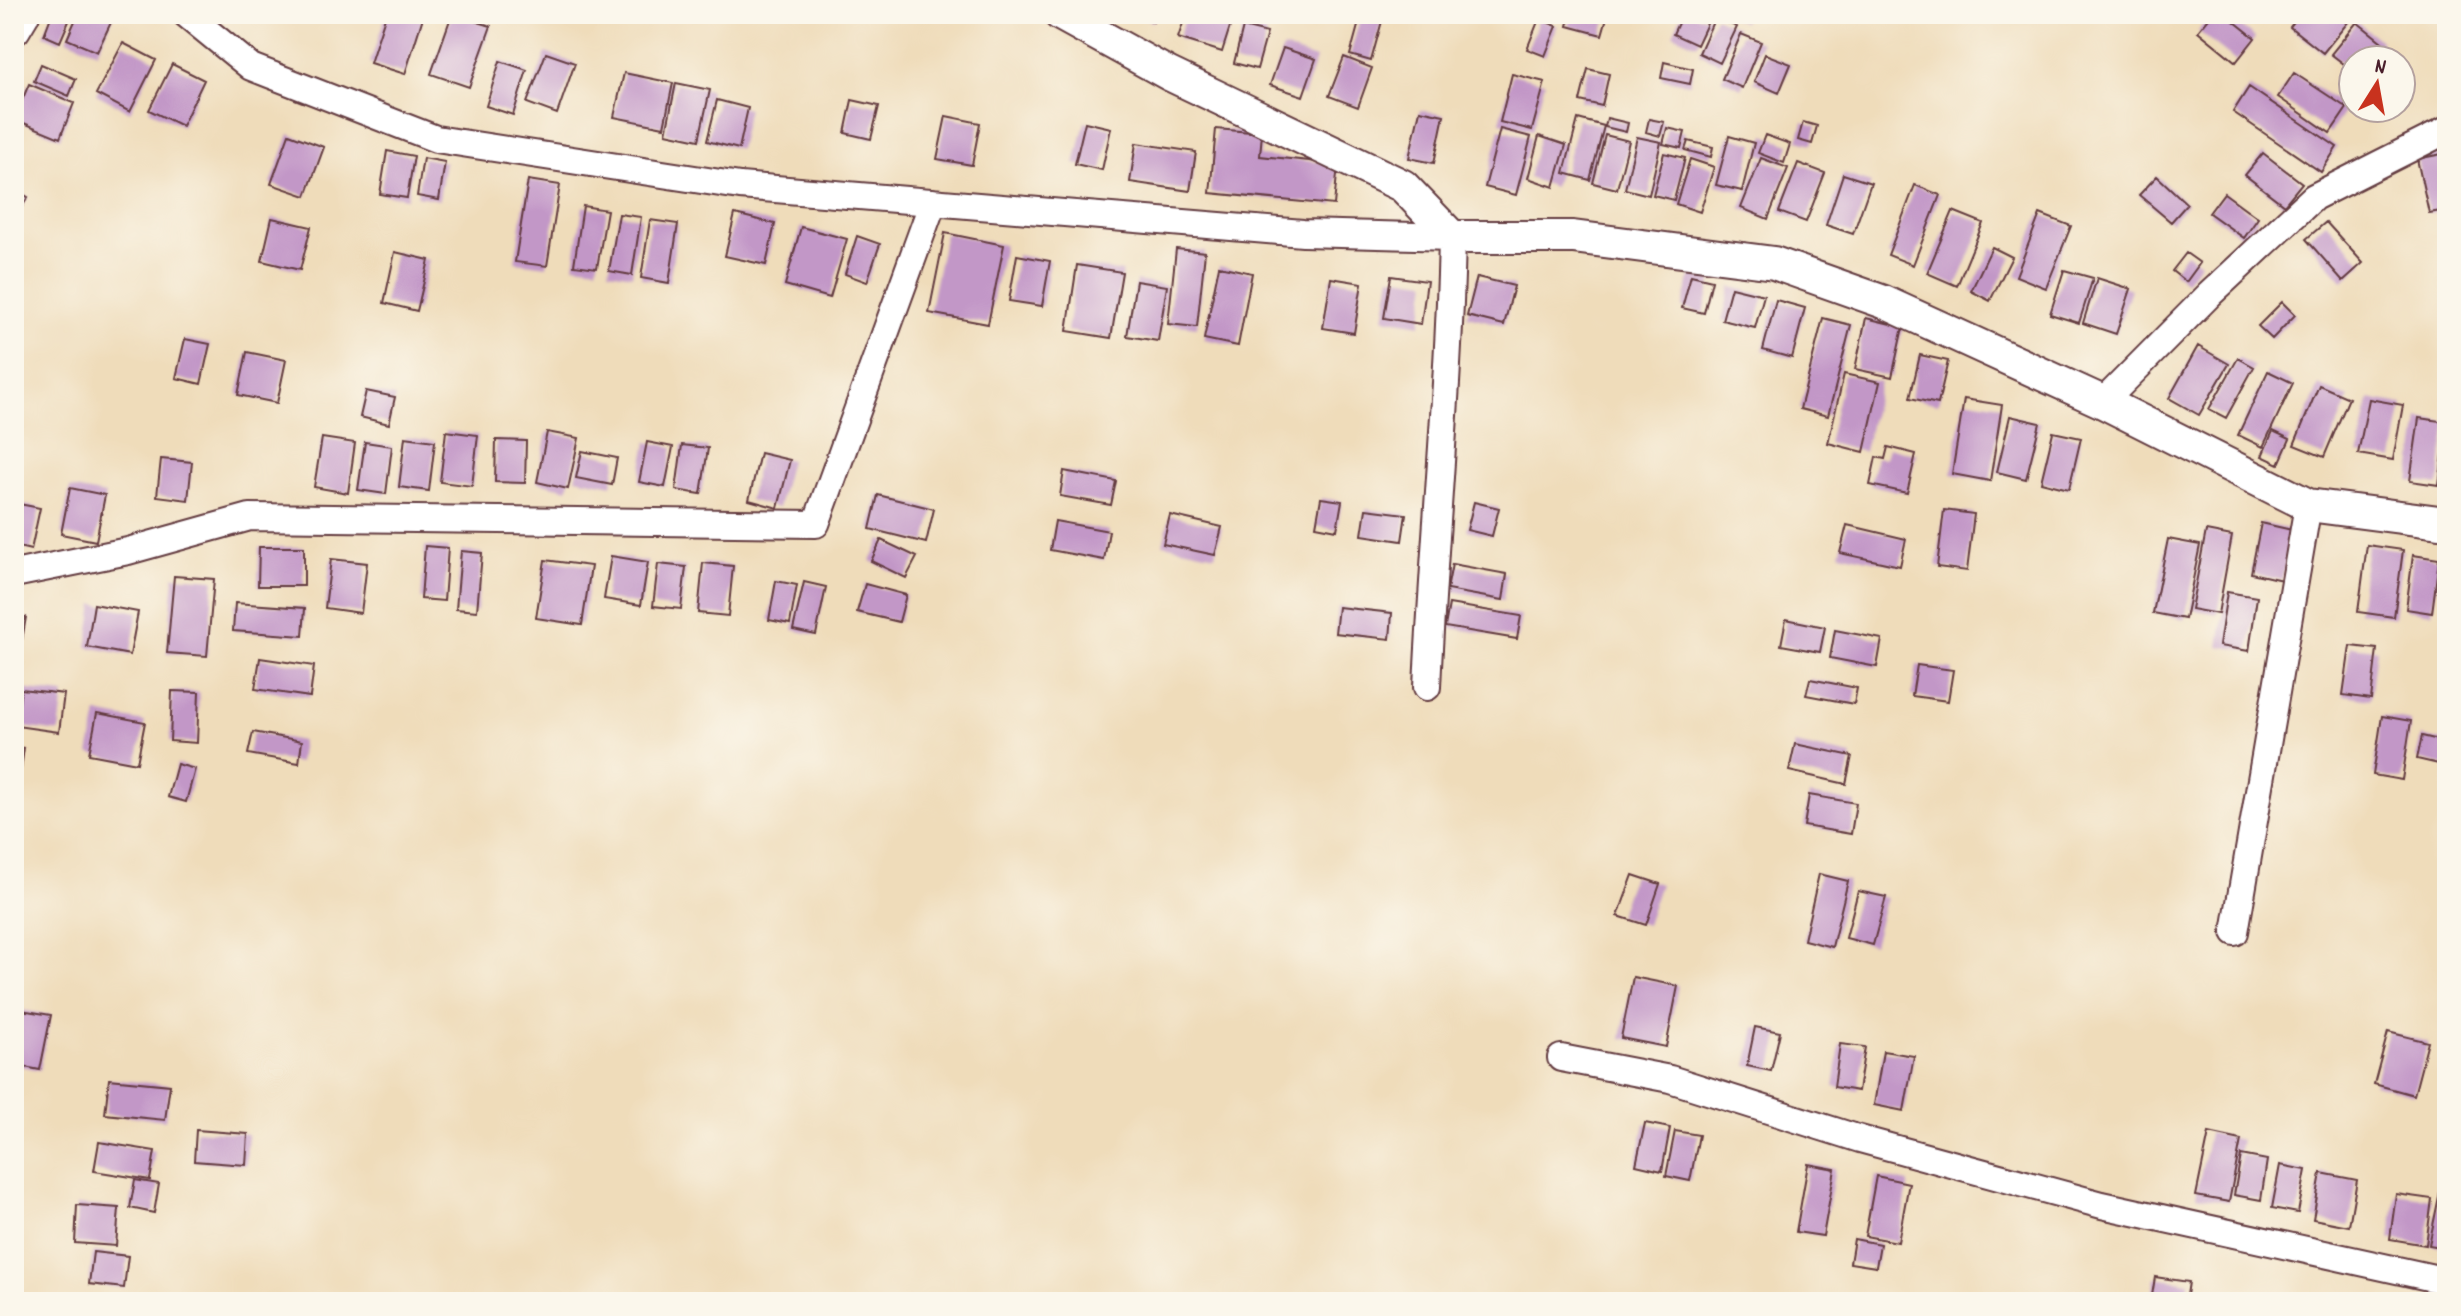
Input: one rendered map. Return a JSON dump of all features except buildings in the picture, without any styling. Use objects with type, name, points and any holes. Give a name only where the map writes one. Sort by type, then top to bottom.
[{"type":"street","points":[[14,29],[23,14]]},
{"type":"street","points":[[186,14],[251,67],[436,139],[740,186],[1303,233],[1573,237],[1774,263],[1884,302],[2103,402],[2308,505],[2447,523]]},
{"type":"street","points":[[1060,14],[1169,74],[1403,186],[1452,237],[1441,486],[1432,562],[1427,687]]},
{"type":"street","points":[[2103,402],[2210,294],[2314,197],[2447,130]]},
{"type":"street","points":[[14,574],[128,551],[250,517],[816,524],[933,202]]},
{"type":"street","points":[[2235,932],[2308,505]]},
{"type":"street","points":[[1561,1058],[1670,1079],[1860,1139],[2102,1205],[2447,1281]]}]
